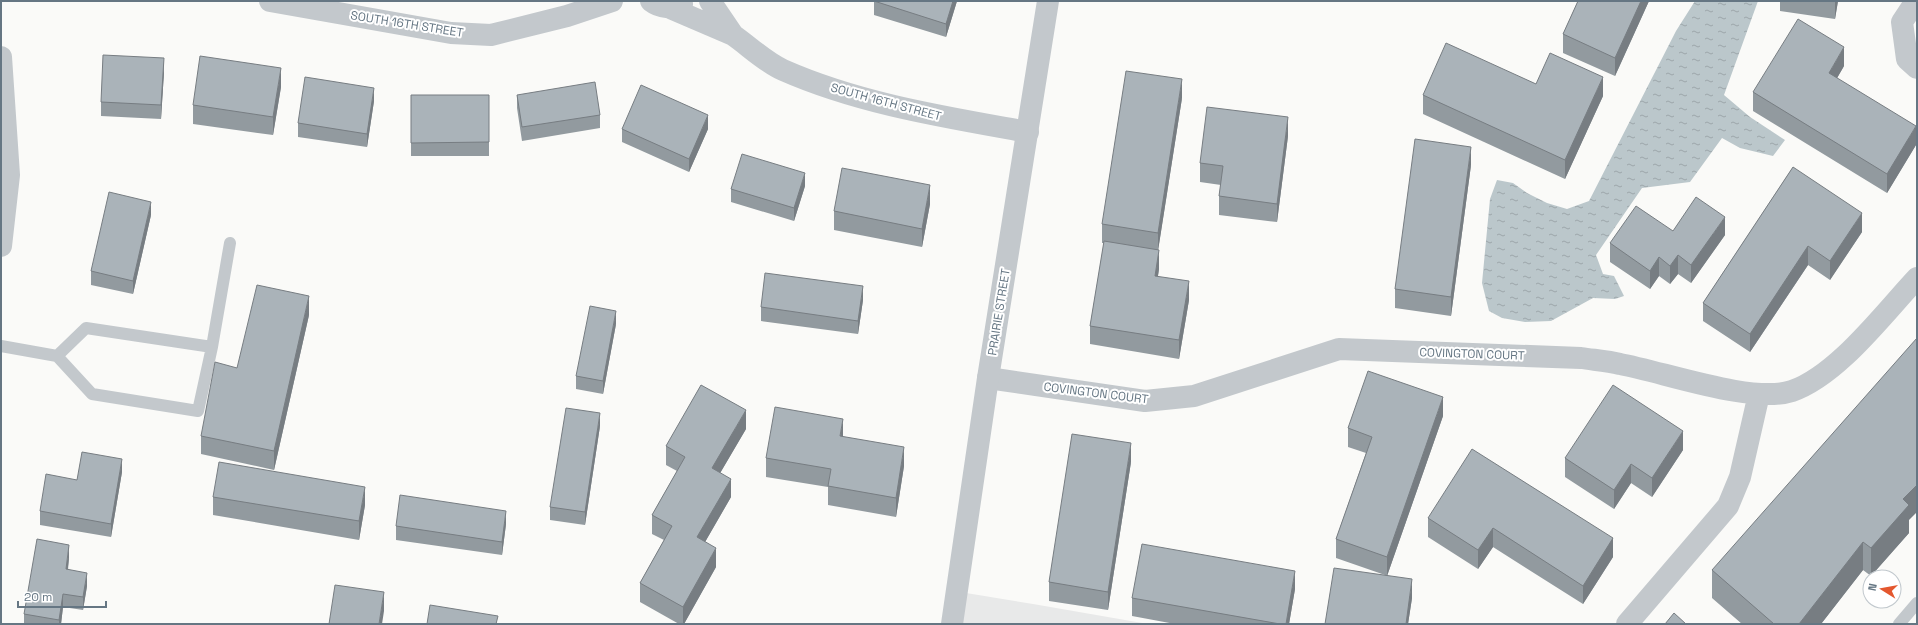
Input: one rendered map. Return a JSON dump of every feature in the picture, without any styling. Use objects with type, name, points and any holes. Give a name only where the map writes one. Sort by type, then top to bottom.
[{"type":"street","name":"SOUTH 16TH STREET","points":[[270,1],[451,33],[491,35],[567,16],[612,1]]},
{"type":"street","name":"SOUTH 16TH STREET","points":[[567,16],[591,1]]},
{"type":"street","name":"SOUTH 16TH STREET","points":[[710,1],[733,35]]},
{"type":"street","name":"PRAIRIE STREET","points":[[952,624],[988,378],[1048,1]]},
{"type":"street","points":[[1916,1],[1902,22],[1907,59],[1917,68]]},
{"type":"street","name":"SOUTH 16TH STREET","points":[[669,3],[733,35],[782,69],[844,93],[925,114],[1028,132]]},
{"type":"street","points":[[1,57],[9,176],[1,246]]},
{"type":"street","name":"COVINGTON COURT","points":[[988,378],[1145,401],[1194,396],[1339,349],[1581,358],[1619,363],[1723,388],[1767,395],[1792,390],[1817,377],[1842,359],[1917,278]]},
{"type":"street","points":[[1627,624],[1728,506],[1740,477],[1758,394]]},
{"type":"lane","points":[[1,346],[57,356],[92,394],[198,410],[212,347],[230,243]]},
{"type":"lane","points":[[57,356],[86,328],[212,347]]},
{"type":"lane","points":[[1899,624],[1917,603]]},
{"type":"shaded area","points":[[966,593],[1033,604],[1148,624],[961,624]]},
{"type":"water","points":[[1695,1],[1758,1],[1724,95],[1750,117],[1785,140],[1773,156],[1740,148],[1722,138],[1690,182],[1642,188],[1596,255],[1603,274],[1614,276],[1624,296],[1615,299],[1593,298],[1551,321],[1525,322],[1502,318],[1489,311],[1482,283],[1490,199],[1497,180],[1513,183],[1527,193],[1547,203],[1567,209],[1589,201],[1676,31]]},
{"type":"building","points":[[874,1],[953,1],[946,24]]},
{"type":"building","points":[[1578,1],[1641,1],[1615,58],[1563,34]]},
{"type":"building","points":[[1798,19],[1844,47],[1829,73],[1916,126],[1887,174],[1753,92]]},
{"type":"building","points":[[1446,43],[1536,84],[1550,53],[1603,77],[1565,160],[1423,95]]},
{"type":"building","points":[[103,55],[164,58],[161,105],[101,102]]},
{"type":"building","points":[[200,56],[281,68],[273,117],[193,105]]},
{"type":"building","points":[[1126,71],[1182,79],[1158,233],[1102,224]]},
{"type":"building","points":[[305,77],[374,88],[367,134],[298,123]]},
{"type":"building","points":[[595,82],[600,115],[522,127],[517,95]]},
{"type":"building","points":[[641,85],[708,115],[689,159],[622,129]]},
{"type":"building","points":[[411,95],[489,95],[489,142],[411,143]]},
{"type":"building","points":[[1207,107],[1288,117],[1277,204],[1219,196],[1223,166],[1200,163]]},
{"type":"building","points":[[1415,139],[1471,147],[1451,297],[1395,289]]},
{"type":"building","points":[[742,154],[805,173],[794,208],[731,189]]},
{"type":"building","points":[[1793,167],[1862,213],[1830,261],[1808,246],[1750,334],[1703,303]]},
{"type":"building","points":[[842,168],[930,185],[922,229],[834,211]]},
{"type":"building","points":[[109,192],[151,202],[133,281],[91,271]]},
{"type":"building","points":[[1696,197],[1725,217],[1691,265],[1678,255],[1670,266],[1659,257],[1650,271],[1610,243],[1636,206],[1673,231]]},
{"type":"building","points":[[1104,241],[1159,250],[1155,276],[1189,281],[1179,340],[1090,326]]},
{"type":"building","points":[[765,273],[863,286],[858,321],[761,307]]},
{"type":"building","points":[[257,285],[309,296],[274,451],[201,436],[215,362],[237,368]]},
{"type":"building","points":[[590,306],[616,311],[603,381],[576,376]]},
{"type":"building","points":[[1917,338],[1917,485],[1903,499],[1909,505],[1871,548],[1863,542],[1799,624],[1774,624],[1712,570]]},
{"type":"building","points":[[1368,371],[1443,397],[1387,557],[1336,539],[1372,437],[1348,428]]},
{"type":"building","points":[[701,385],[746,410],[712,468],[731,479],[697,537],[716,548],[683,607],[640,583],[672,526],[652,515],[685,457],[666,446]]},
{"type":"building","points":[[1613,385],[1683,431],[1652,478],[1631,464],[1614,490],[1565,458]]},
{"type":"building","points":[[775,407],[843,419],[840,436],[904,447],[896,498],[828,486],[831,469],[766,458]]},
{"type":"building","points":[[566,408],[600,413],[585,512],[550,507]]},
{"type":"building","points":[[1072,434],[1131,443],[1108,592],[1049,582]]},
{"type":"building","points":[[1472,449],[1613,538],[1583,586],[1493,528],[1478,550],[1428,518]]},
{"type":"building","points":[[82,452],[122,459],[111,524],[40,511],[46,474],[77,480]]},
{"type":"building","points":[[219,462],[365,487],[359,521],[213,497]]},
{"type":"building","points":[[400,495],[506,511],[502,542],[396,526]]},
{"type":"building","points":[[37,539],[69,545],[66,569],[87,573],[83,597],[63,594],[59,620],[24,614]]},
{"type":"building","points":[[1142,544],[1295,571],[1286,624],[1132,598]]},
{"type":"building","points":[[1334,568],[1412,579],[1406,624],[1325,624]]},
{"type":"building","points":[[335,585],[384,592],[379,624],[329,624]]},
{"type":"building","points":[[430,605],[498,616],[496,624],[427,624]]},
{"type":"building","points":[[1674,613],[1686,624],[1665,624]]}]
